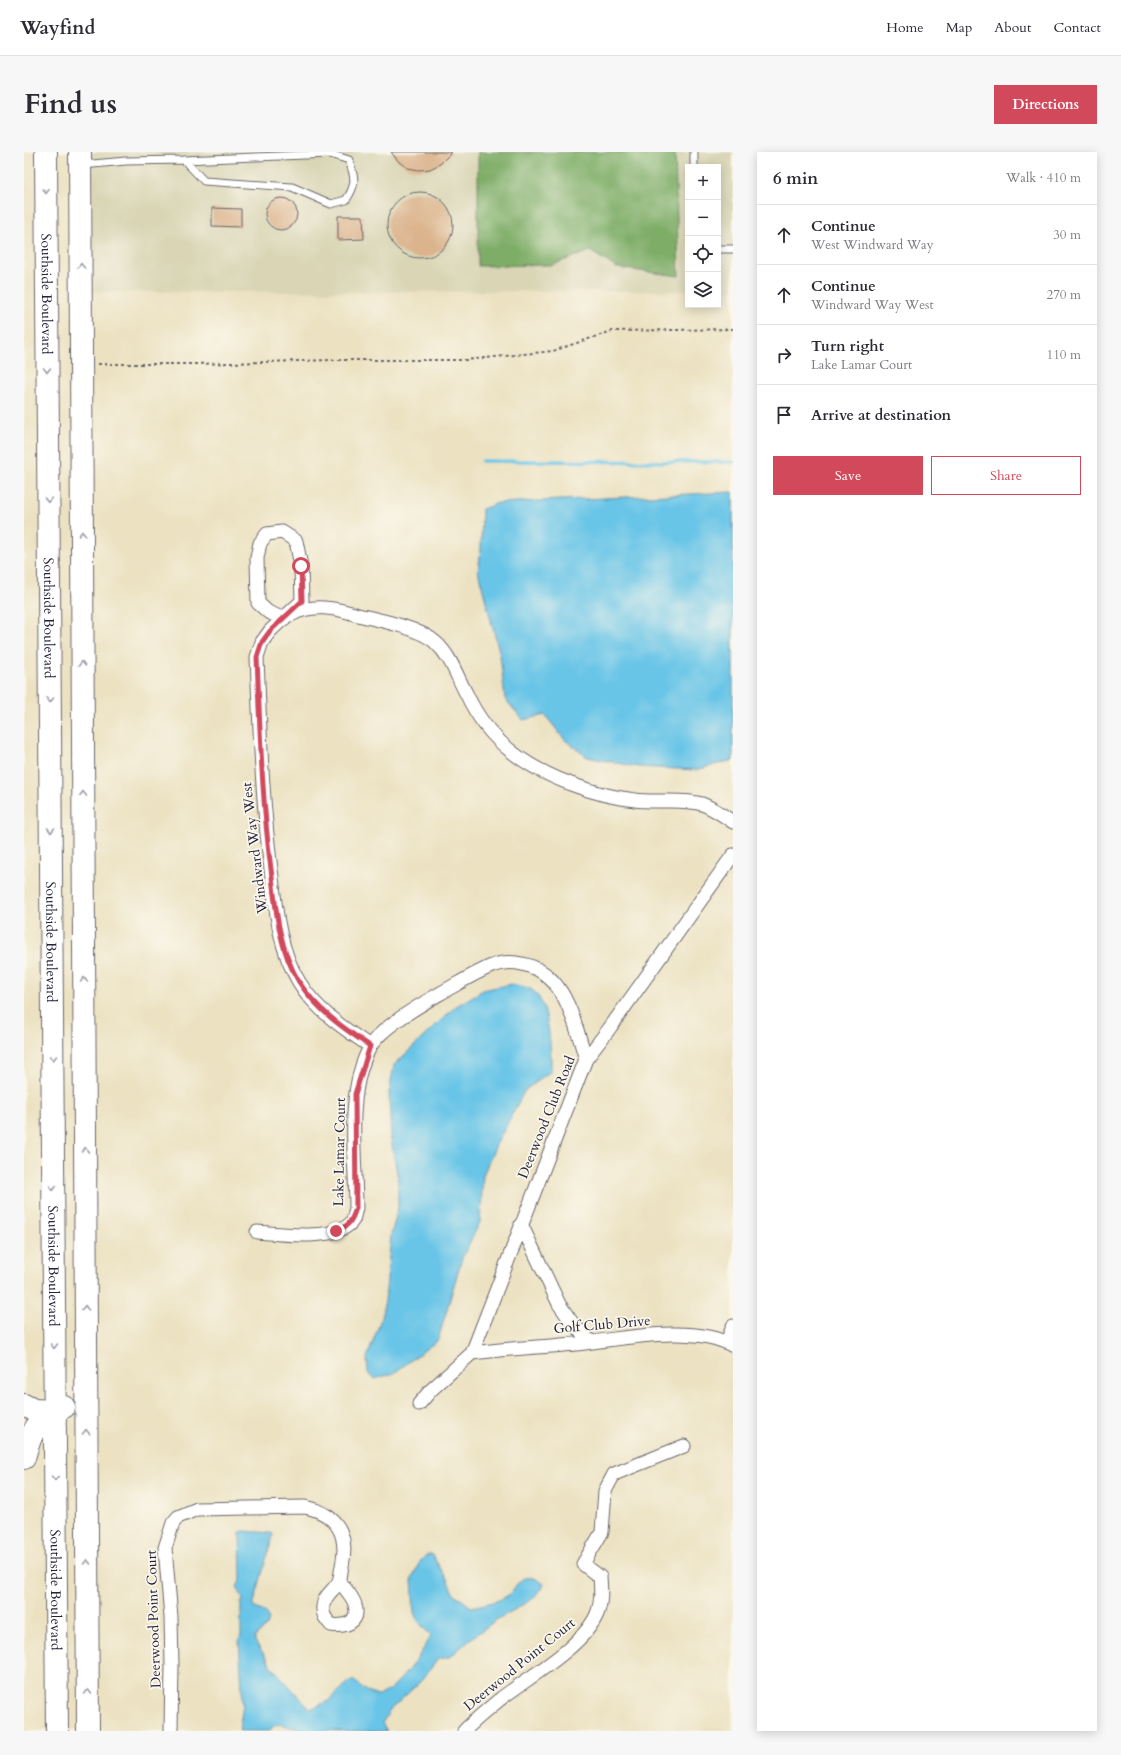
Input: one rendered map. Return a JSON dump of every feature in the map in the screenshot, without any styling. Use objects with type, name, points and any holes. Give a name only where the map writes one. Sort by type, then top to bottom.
[{"type":"highway","name":"Southside Boulevard","points":[[46,152],[57,1731]]},
{"type":"highway","points":[[80,159],[82,305],[81,364],[88,1731]]},
{"type":"highway","points":[[47,303],[82,305]]},
{"type":"highway","points":[[24,1458],[29,1437],[38,1425],[55,1411],[70,1404],[86,1389]]},
{"type":"highway","points":[[24,1405],[34,1410],[55,1411]]},
{"type":"street","points":[[284,619],[302,601],[301,566],[296,541],[282,532],[267,534],[260,543],[257,558],[258,603],[268,612],[284,619],[304,610],[320,607],[345,611],[422,634],[435,641],[450,660],[481,721],[493,736],[513,753],[535,767],[562,780],[610,796],[646,801],[700,804],[717,811],[733,822]]},
{"type":"street","name":"Windward Way West","points":[[284,619],[270,631],[262,642],[257,657],[261,770],[265,825],[274,898],[282,943],[288,962],[299,982],[319,1009],[341,1027],[370,1046]]},
{"type":"street","name":"Deerwood Club Road","points":[[419,1404],[431,1390],[472,1353],[586,1059],[610,1028],[733,855]]},
{"type":"street","name":"Lake Lamar Court","points":[[257,1232],[310,1235],[345,1228],[353,1220],[356,1208],[355,1094],[370,1046],[390,1025],[420,1005],[487,968],[494,965],[516,963],[543,971],[553,979],[560,989],[568,1006],[586,1059]]},
{"type":"street","points":[[521,1224],[559,1304],[573,1324],[591,1342]]},
{"type":"street","points":[[730,1344],[733,1326]]},
{"type":"street","name":"Golf Club Drive","points":[[472,1353],[510,1348],[591,1342],[665,1334],[683,1334],[730,1344]]},
{"type":"street","name":"Deerwood Point Court","points":[[464,1731],[499,1700],[577,1640],[589,1628],[597,1614],[602,1597],[600,1577],[583,1564],[602,1532],[605,1491],[614,1474],[684,1446]]},
{"type":"street","name":"Deerwood Point Court","points":[[171,1731],[171,1617],[165,1548],[169,1532],[178,1517],[197,1509],[305,1507],[317,1510],[335,1522],[344,1539],[345,1553],[339,1581]]},
{"type":"lane","points":[[694,152],[694,164]]},
{"type":"lane","points":[[80,159],[126,161],[184,160],[330,154],[349,160],[355,177],[354,190],[346,200],[331,204],[292,187],[204,181],[184,160]]},
{"type":"lane","points":[[721,249],[733,249]]},
{"type":"path","points":[[81,364],[195,364],[332,360],[466,360],[553,351],[612,331],[733,329]]},
{"type":"shaded area","points":[[92,152],[733,152],[733,291],[721,291],[721,164],[685,164],[685,291],[91,292]]},
{"type":"green space","points":[[478,152],[675,152],[679,276],[617,268],[590,251],[552,265],[478,266]]},
{"type":"water","points":[[733,492],[733,760],[696,770],[638,767],[587,757],[565,740],[545,715],[523,720],[505,699],[500,655],[478,571],[481,549],[482,509],[498,503]]},
{"type":"water","points":[[511,984],[532,990],[538,996],[543,1005],[550,1040],[551,1071],[525,1090],[495,1147],[483,1175],[480,1222],[462,1258],[438,1340],[394,1373],[375,1379],[368,1373],[367,1358],[380,1322],[385,1301],[391,1235],[398,1208],[398,1179],[391,1139],[389,1092],[394,1065],[455,1007],[483,990]]},
{"type":"water","points":[[244,1531],[273,1534],[253,1607],[265,1612],[269,1619],[267,1626],[255,1637],[255,1641],[273,1668],[310,1709],[328,1701],[350,1681],[354,1681],[371,1694],[378,1695],[384,1693],[400,1680],[416,1660],[431,1636],[418,1621],[414,1613],[412,1579],[419,1563],[426,1555],[432,1555],[447,1579],[453,1593],[471,1607],[506,1597],[518,1583],[526,1578],[538,1580],[544,1584],[542,1589],[530,1601],[496,1620],[469,1640],[450,1657],[438,1659],[421,1681],[391,1709],[382,1723],[387,1731],[306,1731],[279,1724],[272,1727],[270,1731],[239,1731],[243,1704],[239,1641],[241,1637],[241,1604],[243,1599],[237,1587],[241,1579],[240,1532]]},
{"type":"building","points":[[391,152],[452,152],[440,164],[430,169],[419,170],[408,168],[399,162]]},
{"type":"building","points":[[420,192],[432,195],[443,202],[450,213],[453,225],[450,237],[443,248],[432,255],[420,258],[408,255],[397,248],[390,237],[387,225],[390,213],[397,202],[408,195]]},
{"type":"building","points":[[278,198],[284,198],[293,202],[297,214],[293,226],[284,230],[278,230],[269,226],[265,217],[265,211],[269,202]]},
{"type":"building","points":[[212,208],[241,209],[241,227],[212,226]]},
{"type":"building","points":[[338,216],[363,216],[364,239],[338,240]]},
{"type":"waterway","points":[[482,461],[733,462]]},
{"type":"route","points":[[301,566],[302,601],[270,631],[262,642],[257,657],[261,770],[265,825],[274,898],[282,943],[288,962],[299,982],[319,1009],[341,1027],[370,1046],[355,1094],[354,1126],[356,1208],[353,1220],[345,1228],[336,1231]]}]
